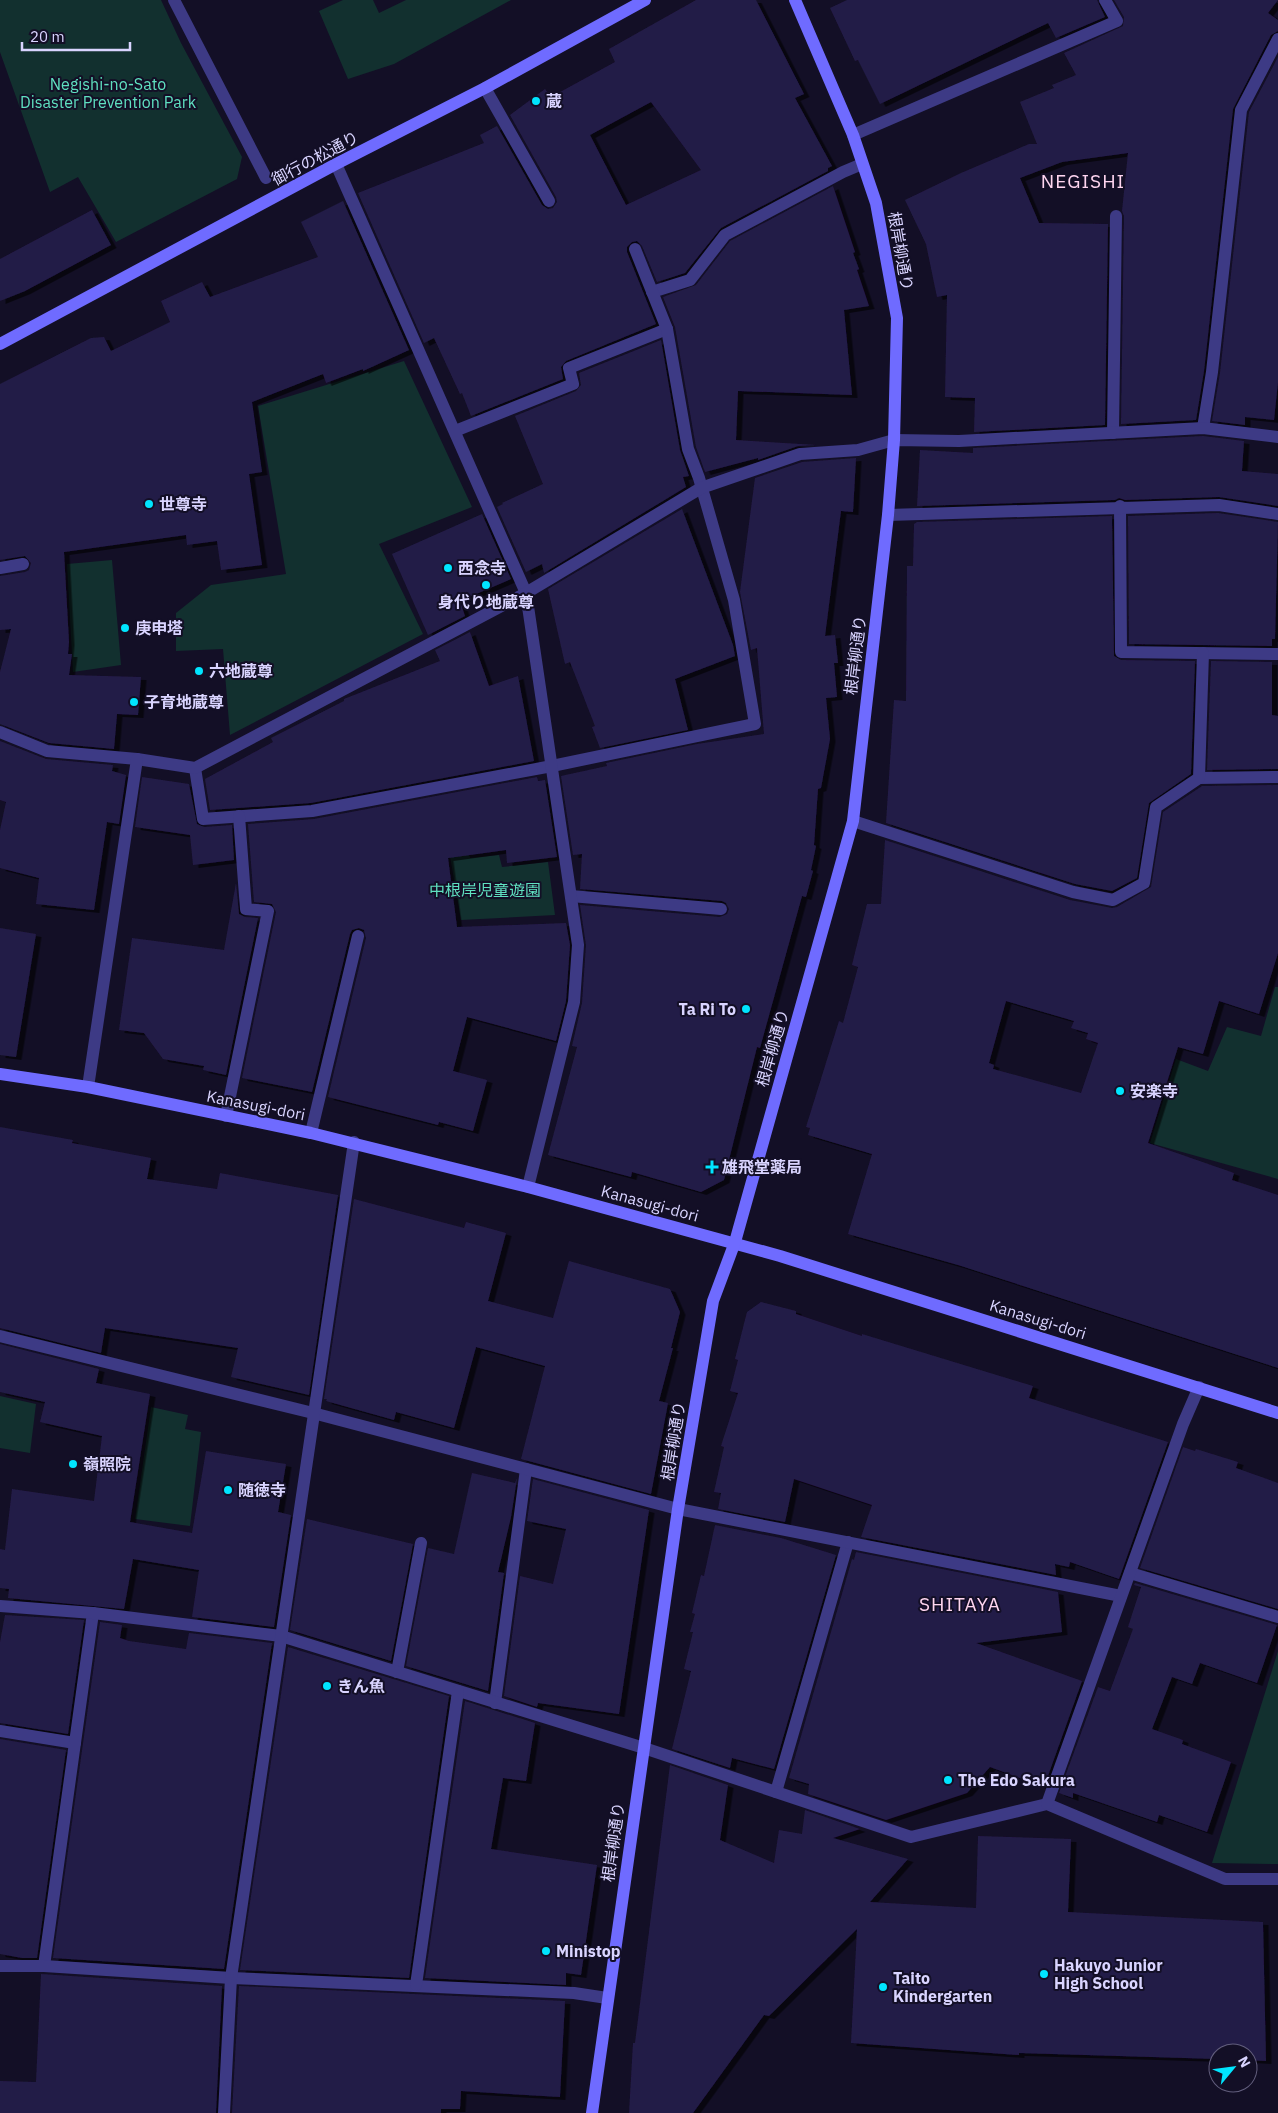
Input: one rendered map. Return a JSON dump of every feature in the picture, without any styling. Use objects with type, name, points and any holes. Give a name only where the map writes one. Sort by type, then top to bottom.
[{"type":"street","points":[[174,0],[266,178]]},
{"type":"street","name":"根岸柳通り","points":[[592,2113],[678,1509],[712,1301],[735,1242],[852,821],[888,515],[894,440],[897,318],[876,203],[853,134],[795,0]]},
{"type":"street","points":[[853,134],[1117,21],[1105,0]]},
{"type":"street","name":"御行の松通り","points":[[0,344],[336,164],[485,88],[640,1]]},
{"type":"street","points":[[1204,428],[1241,110],[1278,40]]},
{"type":"street","points":[[485,88],[549,201]]},
{"type":"street","points":[[336,164],[526,593],[578,945],[574,1002],[528,1187]]},
{"type":"street","points":[[652,292],[690,280],[726,236],[843,172],[862,164]]},
{"type":"street","points":[[1113,433],[1116,216]]},
{"type":"street","points":[[195,768],[203,819],[312,811],[552,766],[755,724],[734,600],[688,449],[667,329],[635,249]]},
{"type":"street","points":[[455,431],[573,384],[570,368],[667,329]]},
{"type":"street","points":[[0,732],[47,751],[137,759],[195,768],[526,593],[701,488],[800,454],[858,450],[894,440],[959,441],[1204,428],[1278,437]]},
{"type":"street","points":[[888,515],[1120,506],[1219,505],[1278,514]]},
{"type":"street","points":[[1120,506],[1121,652],[1278,654]]},
{"type":"street","points":[[0,568],[23,564]]},
{"type":"street","points":[[1199,778],[1204,653]]},
{"type":"street","points":[[88,1087],[137,759]]},
{"type":"street","points":[[852,821],[1073,892],[1113,900],[1144,883],[1156,807],[1199,778],[1278,777]]},
{"type":"street","points":[[226,1116],[268,911],[246,909],[239,816]]},
{"type":"street","points":[[571,896],[721,909]]},
{"type":"street","points":[[311,1133],[358,936]]},
{"type":"street","name":"Kanasugi-dori","points":[[0,1074],[88,1087],[354,1142],[528,1187],[735,1242],[1199,1386],[1278,1413]]},
{"type":"street","points":[[224,2113],[231,1978],[354,1142]]},
{"type":"street","points":[[0,1336],[313,1413],[678,1509],[1121,1596]]},
{"type":"street","points":[[1047,1804],[1183,1424],[1199,1386]]},
{"type":"street","points":[[495,1702],[526,1469]]},
{"type":"street","points":[[776,1792],[848,1542]]},
{"type":"street","points":[[397,1672],[420,1543]]},
{"type":"street","points":[[1130,1573],[1278,1617]]},
{"type":"street","points":[[0,1606],[93,1613],[281,1636],[644,1748],[911,1836],[1047,1804],[1225,1879],[1278,1879]]},
{"type":"street","points":[[44,1966],[93,1613]]},
{"type":"street","points":[[416,1985],[458,1691]]},
{"type":"street","points":[[0,1731],[75,1743]]},
{"type":"street","points":[[0,1966],[44,1966],[231,1978],[574,1993],[607,1998]]},
{"type":"green space","name":"Negishi-no-Sato Disaster Prevention Park","points":[[0,0],[161,0],[181,43],[242,157],[237,179],[116,242],[78,177],[50,192],[0,52]]},
{"type":"green space","points":[[343,0],[373,0],[379,13],[406,0],[511,0],[394,64],[348,79],[319,11]]},
{"type":"green space","points":[[404,361],[472,507],[379,544],[423,634],[230,735],[223,649],[176,651],[176,613],[211,585],[286,574],[258,406]]},
{"type":"green space","points":[[112,560],[121,665],[73,672],[67,564]]},
{"type":"green space","name":"中根岸児童遊園","points":[[458,795],[470,858],[499,855],[502,867],[548,862],[555,915],[461,920],[440,798]]},
{"type":"green space","points":[[1275,987],[1278,987],[1278,1179],[1150,1143],[1176,1059],[1208,1071],[1227,1027],[1261,1036]]},
{"type":"green space","points":[[0,1396],[36,1404],[30,1453],[0,1448]]},
{"type":"green space","points":[[151,1407],[188,1415],[185,1429],[201,1432],[190,1526],[135,1519]]},
{"type":"green space","points":[[1278,1651],[1278,1864],[1212,1863]]},
{"type":"building","points":[[696,0],[756,0],[804,94],[795,98],[832,166],[828,168],[828,171],[721,228],[685,273],[657,282],[642,246],[637,241],[632,242],[627,247],[627,252],[656,324],[566,361],[561,367],[563,379],[471,416],[462,393],[460,394],[434,338],[424,343],[358,193],[484,143],[480,135],[497,126],[542,205],[548,209],[553,208],[557,202],[556,197],[510,115],[545,89],[551,97],[615,62],[609,49]],"holes":[[[651,102],[701,170],[626,205],[590,135]]]},
{"type":"building","points":[[847,0],[1097,0],[1105,17],[1056,38],[1048,23],[880,104],[858,60],[855,61],[830,8]]},
{"type":"building","points":[[1114,0],[1278,0],[1268,13],[1278,20],[1278,31],[1271,35],[1233,109],[1204,371],[1196,420],[1121,424],[1124,216],[1122,211],[1128,153],[1062,162],[1020,178],[1039,223],[1108,224],[1105,425],[974,432],[975,398],[945,397],[947,295],[937,297],[926,244],[905,200],[961,173],[1029,144],[1037,144],[1020,102],[1054,88],[1052,85],[1076,75],[1064,53],[1123,26],[1124,17]]},
{"type":"building","points":[[1278,57],[1278,382],[1274,420],[1245,417],[1245,425],[1212,421],[1220,373],[1249,112]]},
{"type":"building","points":[[833,186],[855,252],[853,253],[859,269],[857,270],[869,306],[844,310],[852,395],[738,391],[736,440],[817,445],[798,446],[758,460],[758,458],[705,472],[696,447],[675,327],[663,297],[696,285],[730,241]]},
{"type":"building","points":[[343,201],[409,350],[363,371],[363,369],[326,383],[323,374],[252,402],[262,472],[249,474],[262,565],[221,570],[217,541],[187,545],[186,535],[64,552],[68,654],[72,654],[69,675],[141,677],[138,715],[117,714],[114,749],[49,743],[0,724],[0,672],[11,629],[0,630],[0,576],[25,572],[29,570],[31,563],[25,556],[0,560],[0,384],[91,338],[104,337],[111,351],[170,322],[161,301],[202,282],[210,297],[318,257],[301,222]]},
{"type":"building","points":[[92,210],[111,245],[25,291],[0,301],[0,259]]},
{"type":"building","points":[[661,340],[680,450],[689,476],[683,477],[686,487],[544,573],[542,564],[526,572],[497,507],[543,484],[515,416],[576,391],[581,385],[579,373]]},
{"type":"building","points":[[1203,436],[1244,441],[1242,471],[1278,474],[1278,506],[1219,497],[1125,500],[1119,498],[1115,500],[917,506],[920,450],[973,453],[973,448]]},
{"type":"building","points":[[856,458],[853,512],[841,511],[825,636],[835,635],[838,663],[834,663],[837,697],[826,698],[830,739],[821,788],[818,789],[814,845],[816,846],[811,870],[813,871],[806,897],[802,896],[760,1048],[757,1047],[724,1180],[701,1192],[632,1172],[631,1177],[548,1155],[577,1047],[572,1046],[582,1003],[586,945],[580,905],[720,917],[727,914],[729,909],[726,903],[722,901],[580,889],[582,854],[573,855],[561,776],[607,766],[606,763],[697,744],[764,734],[757,648],[751,650],[740,592],[755,478],[802,462]]},
{"type":"building","points":[[682,509],[733,645],[735,656],[675,679],[688,730],[600,748],[592,727],[595,726],[570,662],[565,664],[548,589]]},
{"type":"building","points":[[1218,513],[1278,522],[1275,639],[1272,639],[1272,646],[1129,644],[1128,516]]},
{"type":"building","name":"西念寺","points":[[482,514],[511,579],[460,601],[465,616],[428,635],[392,554]]},
{"type":"building","points":[[1112,516],[1114,656],[1121,660],[1195,661],[1191,774],[1149,803],[1137,878],[1112,891],[1075,884],[886,823],[894,700],[906,701],[907,566],[913,566],[914,524],[917,522]]},
{"type":"building","points":[[470,632],[489,686],[518,676],[534,761],[311,803],[210,810],[205,779],[273,742],[271,738],[344,701],[344,699],[440,661],[435,650]]},
{"type":"building","points":[[1211,661],[1272,662],[1272,715],[1278,716],[1278,769],[1207,770]]},
{"type":"building","points":[[0,741],[46,759],[113,765],[112,771],[126,775],[119,824],[107,822],[94,910],[36,904],[39,878],[0,868],[0,830],[6,802],[0,800]]},
{"type":"building","points":[[142,777],[189,784],[197,824],[204,827],[232,825],[234,860],[193,865],[190,835],[135,827]]},
{"type":"building","points":[[537,777],[538,781],[545,780],[557,857],[507,863],[506,850],[448,858],[457,927],[566,923],[570,945],[566,1001],[556,1041],[467,1017],[453,1071],[487,1080],[473,1131],[439,1122],[438,1125],[328,1097],[366,938],[364,930],[359,928],[352,930],[350,934],[312,1092],[242,1078],[276,912],[272,904],[254,902],[248,824],[314,819]]},
{"type":"building","points":[[1278,785],[1278,953],[1259,1014],[1219,1001],[1203,1054],[1178,1047],[1148,1143],[1234,1173],[1232,1180],[1278,1195],[1278,1368],[958,1265],[848,1234],[872,1154],[808,1135],[810,1128],[806,1127],[839,1021],[843,1023],[858,967],[852,965],[867,904],[881,904],[885,840],[1070,900],[1112,908],[1151,887],[1163,812],[1202,786]],"holes":[[[1006,1001],[1074,1021],[1071,1028],[1088,1033],[1086,1039],[1098,1043],[1081,1093],[993,1069],[994,1065],[989,1063]]]},
{"type":"building","points":[[236,883],[239,914],[245,917],[258,918],[226,1075],[203,1070],[204,1066],[163,1059],[144,1033],[119,1030],[132,938],[224,950]]},
{"type":"building","points":[[0,928],[36,934],[16,1057],[0,1055]]},
{"type":"building","points":[[0,1127],[73,1140],[72,1143],[151,1158],[147,1179],[217,1189],[220,1173],[338,1195],[309,1395],[231,1377],[238,1348],[105,1328],[101,1353],[0,1328]]},
{"type":"building","points":[[354,1199],[464,1228],[466,1222],[506,1233],[488,1301],[553,1318],[569,1261],[670,1289],[680,1312],[659,1401],[668,1403],[651,1494],[521,1459],[545,1366],[476,1347],[454,1428],[396,1412],[394,1420],[326,1401],[327,1399],[324,1399]]},
{"type":"building","points":[[761,1302],[796,1311],[796,1314],[862,1336],[862,1334],[1033,1386],[1029,1398],[1168,1442],[1119,1579],[1070,1562],[1069,1567],[1055,1564],[1056,1575],[861,1537],[872,1505],[794,1479],[785,1522],[718,1509],[721,1493],[714,1492],[724,1447],[721,1446],[738,1393],[730,1391],[738,1360],[735,1359],[747,1312]]},
{"type":"building","points":[[0,1344],[99,1369],[96,1383],[150,1394],[130,1522],[192,1533],[206,1451],[286,1464],[278,1512],[291,1515],[274,1627],[192,1617],[199,1570],[133,1559],[124,1609],[8,1598],[9,1589],[0,1588],[0,1549],[5,1550],[12,1489],[94,1501],[102,1436],[40,1422],[45,1402],[0,1392]]},
{"type":"building","points":[[1183,1447],[1238,1462],[1236,1468],[1278,1483],[1278,1609],[1140,1568]]},
{"type":"building","points":[[472,1473],[515,1483],[517,1478],[511,1517],[498,1572],[504,1573],[488,1691],[406,1666],[428,1548],[454,1554]]},
{"type":"building","points":[[533,1479],[649,1510],[619,1714],[538,1703],[537,1707],[504,1696],[520,1576],[553,1584],[566,1529],[527,1521]]},
{"type":"building","points":[[307,1519],[413,1544],[391,1661],[290,1630]]},
{"type":"building","points":[[715,1525],[781,1538],[836,1555],[774,1769],[732,1758],[730,1768],[672,1749],[691,1671],[684,1669],[693,1632],[690,1632],[695,1614],[692,1613],[701,1575],[704,1576]]},
{"type":"building","points":[[856,1552],[1058,1592],[1062,1632],[976,1643],[1082,1681],[1044,1787],[990,1767],[967,1793],[886,1820],[808,1794],[809,1784],[789,1778],[852,1559],[854,1560]]},
{"type":"building","points":[[1135,1583],[1277,1625],[1257,1683],[1200,1663],[1192,1684],[1172,1677],[1152,1729],[1183,1740],[1182,1744],[1231,1762],[1207,1832],[1159,1815],[1157,1822],[1073,1793],[1073,1798],[1059,1793],[1098,1687],[1110,1691],[1133,1629],[1128,1627],[1141,1587],[1134,1585]]},
{"type":"building","points":[[5,1615],[84,1620],[68,1734],[0,1723],[0,1642]]},
{"type":"building","points":[[100,1622],[122,1625],[120,1638],[129,1641],[186,1649],[189,1633],[272,1643],[224,1969],[53,1958]]},
{"type":"building","points":[[288,1647],[449,1696],[409,1978],[240,1970]]},
{"type":"building","points":[[465,1701],[535,1723],[526,1781],[503,1778],[491,1849],[597,1865],[581,1975],[566,1973],[566,1985],[425,1978]]},
{"type":"building","points":[[0,1739],[66,1750],[37,1958],[22,1958],[0,1954]]},
{"type":"building","points":[[670,1765],[728,1785],[720,1840],[774,1863],[779,1830],[802,1834],[805,1810],[860,1829],[833,1838],[908,1859],[870,1902],[976,1908],[978,1836],[1071,1839],[1068,1912],[1263,1922],[1266,2061],[1258,2061],[1258,2043],[1208,2043],[1208,2059],[1019,2053],[1019,2055],[851,2043],[857,1929],[769,2016],[764,2015],[693,2113],[629,2113],[633,2043],[635,2043]]},
{"type":"building","points":[[41,1974],[222,1986],[216,2113],[0,2113],[0,2081],[36,2082]]},
{"type":"building","points":[[239,1986],[565,2001],[560,2097],[461,2091],[460,2109],[441,2109],[441,2113],[232,2113]]},
{"type":"place","name":"蔵","points":[[536,101]]},
{"type":"place","name":"世尊寺","points":[[149,504]]},
{"type":"place","name":"西念寺","points":[[448,568]]},
{"type":"place","name":"身代り地蔵尊","points":[[486,585]]},
{"type":"place","name":"庚申塔","points":[[125,628]]},
{"type":"place","name":"六地蔵尊","points":[[199,671]]},
{"type":"place","name":"子育地蔵尊","points":[[134,702]]},
{"type":"place","name":"Ta Ri To","points":[[746,1009]]},
{"type":"place","name":"安楽寺","points":[[1120,1091]]},
{"type":"place","name":"雄飛堂薬局","points":[[712,1167]]},
{"type":"place","name":"嶺照院","points":[[73,1464]]},
{"type":"place","name":"随徳寺","points":[[228,1490]]},
{"type":"place","name":"きん魚","points":[[327,1686]]},
{"type":"place","name":"The Edo Sakura","points":[[948,1780]]},
{"type":"place","name":"Ministop","points":[[546,1951]]},
{"type":"place","name":"Hakuyo Junior High School","points":[[1044,1974]]},
{"type":"place","name":"Taito Kindergarten","points":[[883,1987]]},
{"type":"district","name":"NEGISHI","points":[[1083,181]]},
{"type":"district","name":"SHITAYA","points":[[960,1604]]}]
